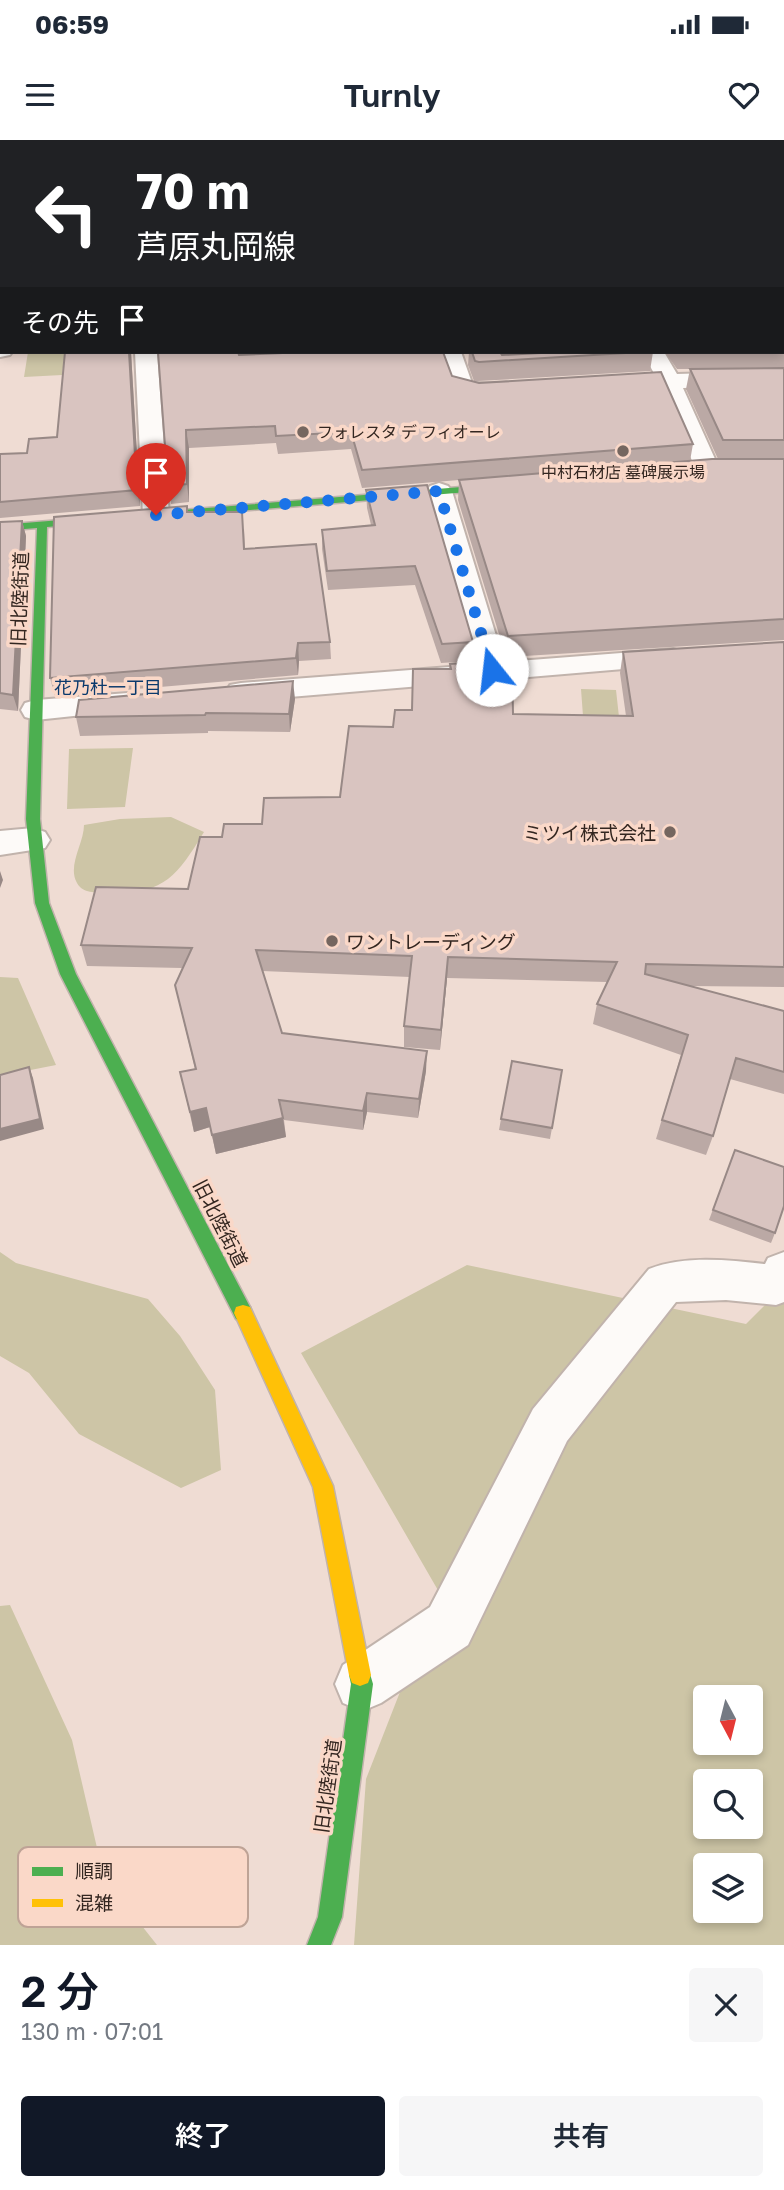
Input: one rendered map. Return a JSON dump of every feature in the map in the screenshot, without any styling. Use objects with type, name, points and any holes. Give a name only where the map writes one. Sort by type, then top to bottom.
[{"type":"street","points":[[146,354],[156,515]]},
{"type":"street","points":[[451,354],[462,387],[478,391],[519,388]]},
{"type":"street","points":[[654,354],[668,379],[707,470]]},
{"type":"street","points":[[586,384],[668,379],[784,378]]},
{"type":"street","points":[[0,528],[533,484]]},
{"type":"street","points":[[439,491],[492,670]]},
{"type":"street","name":"旧北陸街道","points":[[42,524],[33,840],[42,903],[68,974],[227,1279],[323,1486],[362,1685],[330,1917],[319,1945]]},
{"type":"street","points":[[214,694],[492,670],[701,656]]},
{"type":"street","points":[[36,710],[160,699]]},
{"type":"street","points":[[0,843],[33,840]]},
{"type":"street","points":[[362,1685],[449,1626],[550,1425],[666,1283],[726,1280],[776,1284],[784,1272]]},
{"type":"shaded area","points":[[28,354],[65,354],[62,375],[24,377]]},
{"type":"shaded area","points":[[581,689],[616,690],[622,744],[585,743]]},
{"type":"shaded area","points":[[133,748],[125,807],[67,809],[69,749]]},
{"type":"shaded area","points":[[171,817],[204,832],[185,861],[166,880],[155,887],[125,893],[90,892],[77,883],[74,869],[84,825],[120,819]]},
{"type":"shaded area","points":[[0,977],[18,978],[56,1065],[0,1076]]},
{"type":"shaded area","points":[[0,1252],[16,1263],[148,1299],[180,1336],[215,1390],[221,1470],[181,1488],[79,1434],[29,1373],[0,1356]]},
{"type":"shaded area","points":[[467,1265],[746,1324],[784,1286],[784,1945],[354,1945],[366,1779],[439,1592],[301,1353]]},
{"type":"shaded area","points":[[10,1605],[72,1740],[97,1847],[18,1847],[18,1927],[143,1927],[157,1945],[0,1945],[0,1606]]},
{"type":"building","points":[[65,354],[129,354],[137,490],[0,502],[0,454],[27,453],[29,439],[57,437]]},
{"type":"building","points":[[158,354],[444,354],[452,376],[479,383],[661,372],[693,444],[362,470],[351,432],[276,436],[275,426],[186,430],[187,484],[168,486]]},
{"type":"building","points":[[473,354],[609,354],[479,362],[475,361]]},
{"type":"building","points":[[784,368],[784,440],[723,440],[690,369]]},
{"type":"building","points":[[712,459],[784,459],[784,619],[508,636],[459,480]]},
{"type":"building","points":[[427,485],[473,642],[442,644],[415,566],[327,571],[322,530],[375,525],[366,490]]},
{"type":"building","points":[[187,506],[187,512],[242,512],[244,549],[316,544],[330,642],[298,643],[296,658],[50,678],[54,517]]},
{"type":"building","points":[[22,521],[13,695],[0,693],[0,522]]},
{"type":"building","points":[[784,642],[784,967],[646,964],[645,974],[784,1011],[784,1072],[736,1058],[713,1136],[662,1120],[688,1035],[597,1004],[617,962],[448,957],[441,1030],[404,1026],[412,956],[256,950],[282,1033],[427,1051],[419,1099],[367,1093],[363,1111],[279,1100],[283,1118],[212,1135],[206,1108],[190,1112],[180,1072],[196,1069],[175,985],[192,948],[81,945],[96,887],[188,889],[200,837],[222,837],[224,824],[262,824],[264,798],[340,797],[349,726],[393,727],[395,710],[412,710],[413,669],[451,669],[450,664],[512,659],[513,714],[633,716],[623,652]]},
{"type":"building","points":[[293,681],[289,714],[206,713],[76,717],[79,700]]},
{"type":"building","points":[[512,1061],[562,1070],[552,1128],[501,1119]]},
{"type":"building","points":[[29,1067],[40,1119],[0,1129],[0,1075]]},
{"type":"building","points":[[735,1150],[784,1167],[784,1206],[775,1233],[713,1210]]},
{"type":"traffic: fast","points":[[0,528],[511,486]]},
{"type":"traffic: fast","points":[[42,524],[33,819],[42,903],[68,974],[243,1313]]},
{"type":"traffic: fast","points":[[319,1945],[330,1917],[362,1684],[360,1675]]},
{"type":"traffic: slow","points":[[243,1313],[323,1486],[360,1675]]},
{"type":"place","name":"フォレスタ デ フィオーレ","points":[[303,432]]},
{"type":"place","name":"中村石材店 墓碑展示場","points":[[623,451]]},
{"type":"place","name":"ミツイ株式会社","points":[[670,832]]},
{"type":"place","name":"ワントレーディング","points":[[332,941]]},
{"type":"district","name":"花乃杜一丁目","points":[[108,687]]},
{"type":"route","points":[[156,515],[439,491],[492,670]]}]
